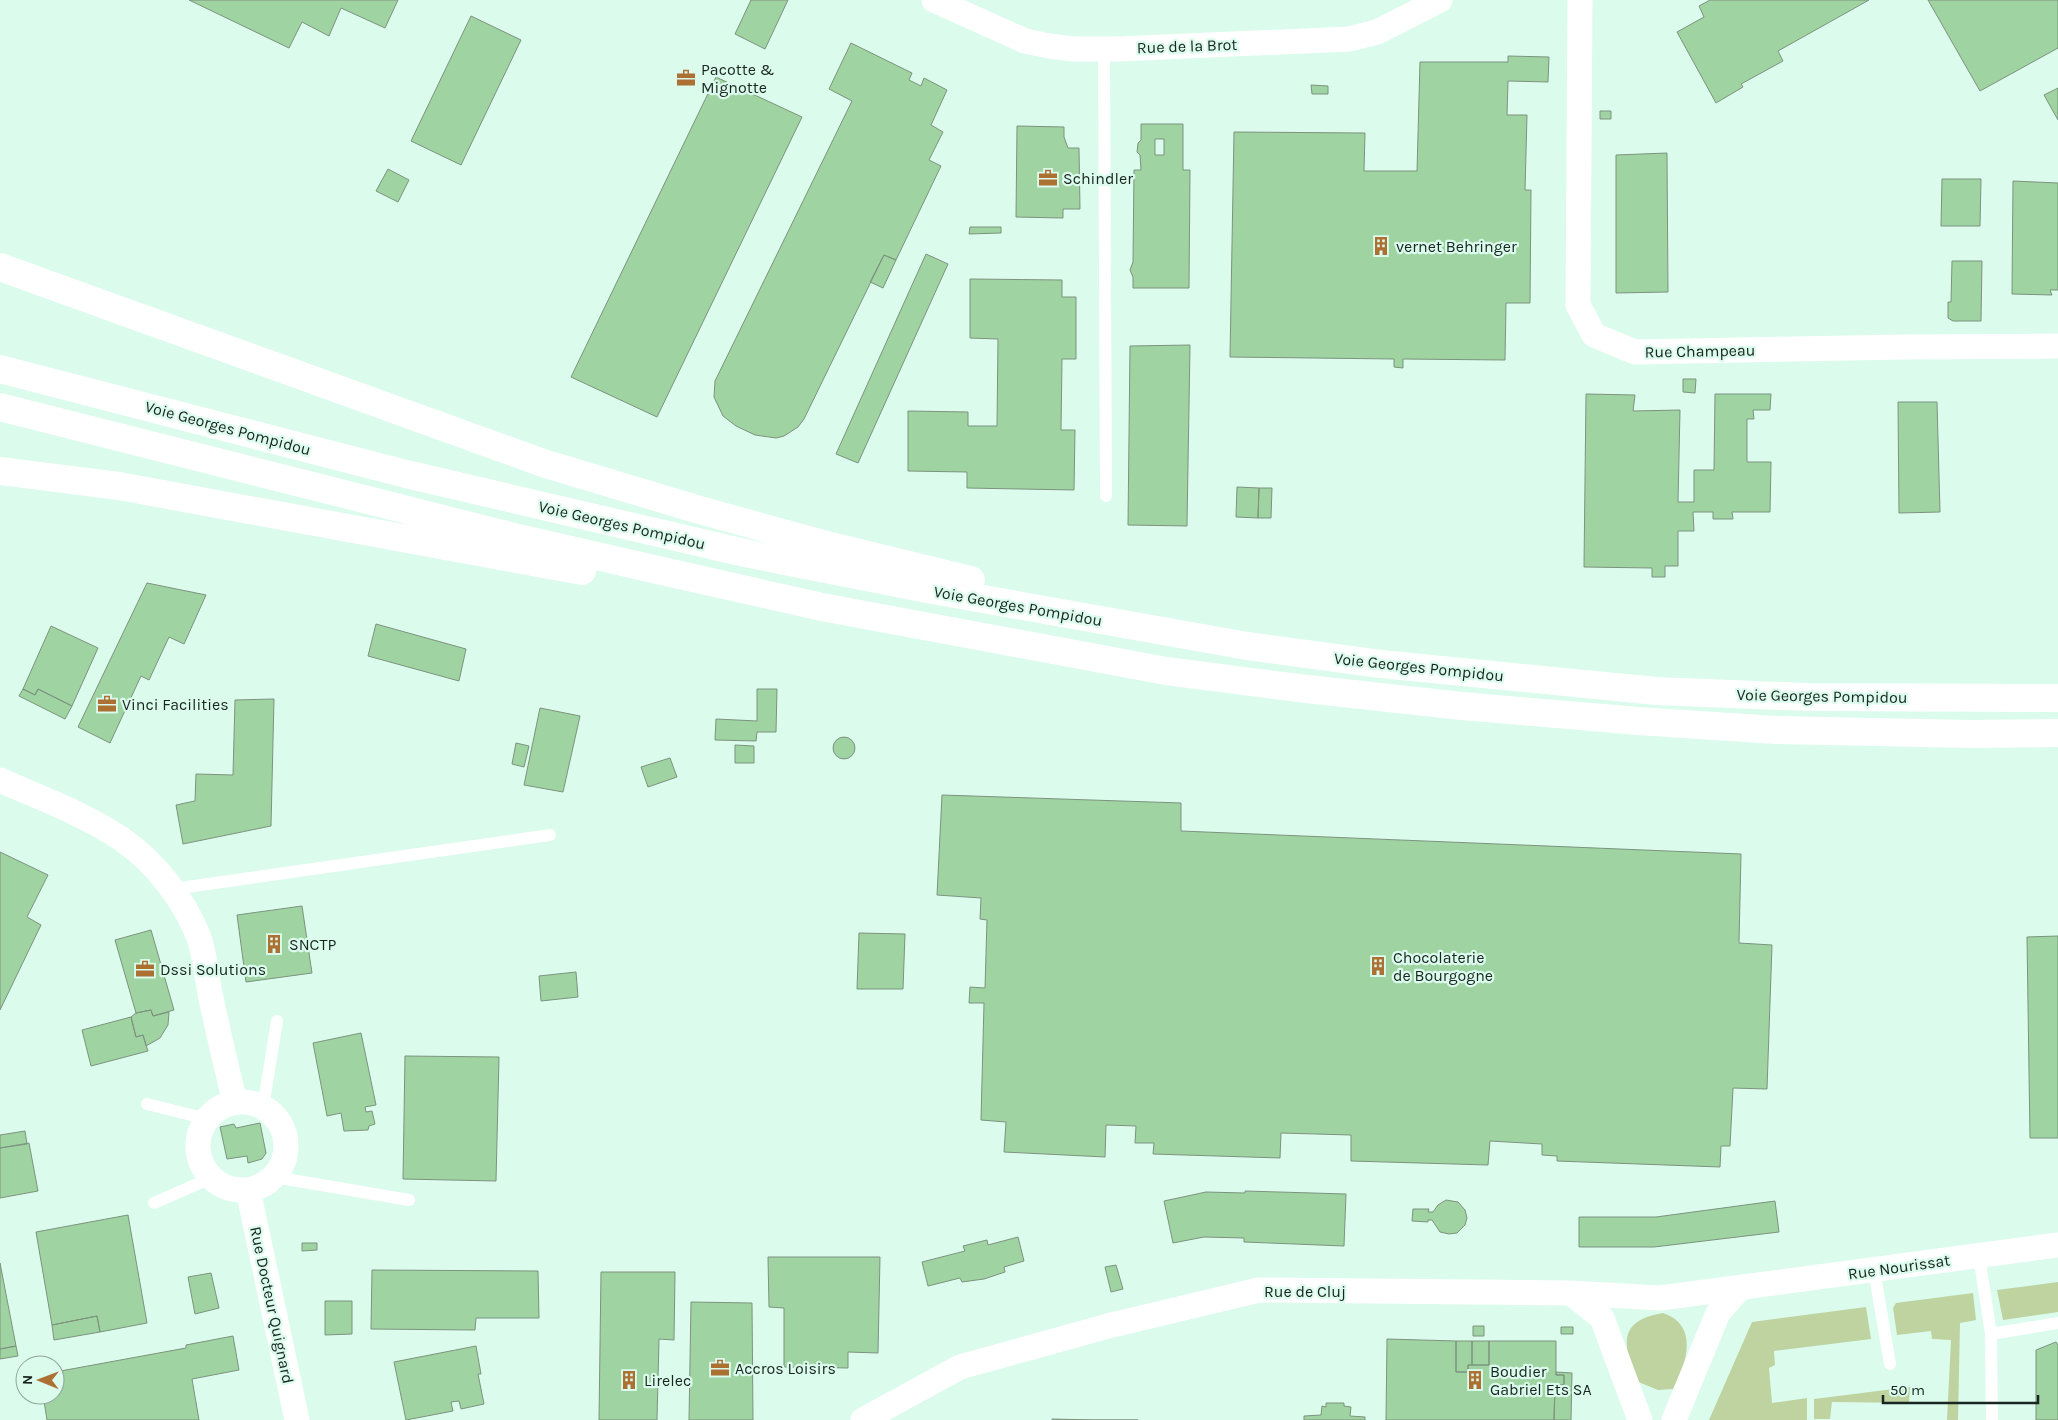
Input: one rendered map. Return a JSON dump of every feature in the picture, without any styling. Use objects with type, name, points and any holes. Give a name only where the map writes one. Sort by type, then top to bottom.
[{"type":"highway","points":[[0,267],[546,464],[696,509],[814,541],[1047,597],[1110,622]]},
{"type":"highway","name":"Voie Georges Pompidou","points":[[0,369],[406,474],[736,551],[927,589],[1247,646],[1381,664],[1656,691],[1807,698],[2058,698]]},
{"type":"highway","name":"Voie Georges Pompidou","points":[[0,406],[510,536],[822,607],[1166,671],[1307,690],[1638,721],[1776,730],[1970,734],[2058,733]]},
{"type":"highway","points":[[0,472],[119,486],[494,554],[706,596],[822,607]]},
{"type":"highway","points":[[1970,734],[2058,740]]},
{"type":"street","name":"Rue de la Brot","points":[[934,0],[1025,41],[1049,46],[1104,49],[1349,39],[1377,32],[1440,0]]},
{"type":"street","name":"Rue Champeau","points":[[1580,0],[1578,305],[1594,335],[1635,352],[2058,346]]},
{"type":"street","points":[[0,780],[86,820],[123,840],[148,862],[173,889],[188,914],[199,939],[223,1055],[235,1102]]},
{"type":"street","points":[[235,1102],[250,1102],[263,1107],[274,1115],[282,1126],[286,1139],[286,1153],[282,1166],[274,1177],[262,1186],[248,1190],[234,1190],[222,1186],[211,1178],[203,1168],[199,1156],[199,1137],[207,1119],[215,1111],[235,1102]]},
{"type":"street","name":"Rue Docteur Quignard","points":[[248,1190],[296,1420]]},
{"type":"street","name":"Rue Nourissat","points":[[1740,1288],[2058,1245]]},
{"type":"street","points":[[1674,1420],[1718,1313],[1740,1288]]},
{"type":"street","name":"Rue de Cluj","points":[[863,1420],[960,1367],[1108,1326],[1259,1290],[1571,1293],[1660,1298],[1740,1288]]},
{"type":"street","points":[[1571,1293],[1602,1318],[1640,1420]]},
{"type":"lane","points":[[1104,49],[1106,496]]},
{"type":"lane","points":[[173,889],[550,835]]},
{"type":"lane","points":[[263,1107],[276,1021]]},
{"type":"lane","points":[[147,1104],[207,1119]]},
{"type":"lane","points":[[274,1177],[409,1200]]},
{"type":"lane","points":[[154,1203],[211,1178]]},
{"type":"lane","points":[[1979,1256],[1990,1334],[1992,1420]]},
{"type":"lane","points":[[1874,1270],[1890,1364]]},
{"type":"lane","points":[[1990,1334],[2058,1323]]},
{"type":"green space","points":[[2058,1282],[2058,1312],[2003,1320],[1997,1290]]},
{"type":"green space","points":[[1973,1293],[1976,1320],[1960,1323],[1958,1420],[1947,1420],[1951,1340],[1932,1339],[1931,1331],[1897,1335],[1893,1308],[1896,1303]]},
{"type":"green space","points":[[1866,1307],[1871,1339],[1774,1351],[1775,1365],[1769,1368],[1772,1403],[1807,1398],[1807,1420],[1709,1420],[1752,1322]]},
{"type":"green space","points":[[1663,1313],[1682,1326],[1687,1346],[1682,1368],[1673,1389],[1658,1390],[1636,1381],[1629,1357],[1627,1337],[1637,1322]]},
{"type":"green space","points":[[1910,1387],[1909,1403],[1832,1402],[1830,1419],[1814,1419],[1814,1399]]},
{"type":"building","points":[[189,0],[398,0],[385,28],[341,8],[329,36],[302,22],[289,48]]},
{"type":"building","points":[[751,0],[788,0],[765,49],[735,34]]},
{"type":"building","points":[[1710,0],[1869,0],[1778,51],[1783,61],[1741,84],[1743,87],[1716,103],[1677,32],[1704,17],[1699,6]]},
{"type":"building","points":[[1928,0],[2058,0],[2058,48],[1980,91]]},
{"type":"building","points":[[471,16],[521,40],[461,165],[411,141]]},
{"type":"building","points":[[851,43],[912,73],[909,80],[921,86],[924,78],[947,90],[931,125],[943,132],[929,160],[941,166],[896,260],[884,255],[804,419],[798,427],[784,436],[776,438],[755,435],[736,426],[723,416],[714,397],[715,381],[852,101],[829,89]]},
{"type":"building","name":"vernet Behringer","points":[[1508,56],[1549,57],[1548,82],[1508,81],[1507,115],[1527,115],[1525,190],[1531,190],[1530,303],[1506,303],[1505,360],[1403,359],[1403,368],[1394,367],[1394,359],[1230,357],[1234,132],[1365,133],[1364,171],[1417,171],[1420,62],[1508,62]]},
{"type":"building","points":[[716,77],[802,117],[657,417],[571,377]]},
{"type":"building","points":[[1311,85],[1328,86],[1328,94],[1312,94]]},
{"type":"building","points":[[2058,88],[2058,120],[2044,95]]},
{"type":"building","points":[[1600,111],[1611,111],[1611,119],[1600,119]]},
{"type":"building","points":[[1141,124],[1183,124],[1183,170],[1190,170],[1189,288],[1133,288],[1133,277],[1130,270],[1133,262],[1134,170],[1141,170],[1140,155],[1137,152],[1138,143],[1141,140]],"holes":[[[1155,139],[1164,139],[1164,155],[1155,155]]]},
{"type":"building","name":"Schindler","points":[[1017,126],[1064,127],[1064,137],[1068,148],[1079,148],[1080,209],[1063,209],[1063,218],[1016,217]]},
{"type":"building","points":[[1667,153],[1668,292],[1616,293],[1616,155]]},
{"type":"building","points":[[388,169],[409,180],[398,202],[376,191]]},
{"type":"building","points":[[1942,179],[1981,179],[1980,226],[1941,226]]},
{"type":"building","points":[[2013,181],[2058,183],[2058,290],[2050,290],[2052,295],[2012,294]]},
{"type":"building","points":[[970,227],[1001,227],[1001,233],[969,234]]},
{"type":"building","points":[[926,254],[948,264],[858,463],[836,454]]},
{"type":"building","points":[[884,255],[896,260],[883,288],[870,282]]},
{"type":"building","points":[[1952,261],[1982,261],[1981,321],[1953,321],[1948,318],[1948,302],[1951,302]]},
{"type":"building","points":[[970,279],[1062,280],[1062,297],[1076,297],[1076,359],[1062,359],[1061,430],[1075,430],[1074,490],[967,488],[967,472],[908,471],[908,411],[968,412],[968,426],[997,426],[998,339],[970,338]]},
{"type":"building","points":[[1190,345],[1187,526],[1128,525],[1130,346]]},
{"type":"building","points":[[1683,379],[1696,379],[1695,393],[1683,392]]},
{"type":"building","points":[[1586,394],[1635,395],[1633,411],[1680,410],[1678,502],[1694,502],[1694,470],[1714,470],[1715,394],[1771,394],[1770,410],[1753,410],[1754,419],[1747,419],[1747,462],[1771,462],[1770,512],[1732,512],[1733,519],[1713,519],[1713,512],[1693,512],[1694,531],[1678,531],[1678,566],[1665,566],[1665,577],[1652,577],[1652,568],[1584,567]]},
{"type":"building","points":[[1898,402],[1937,402],[1940,512],[1899,513]]},
{"type":"building","points":[[1237,487],[1259,488],[1258,518],[1236,517]]},
{"type":"building","points":[[1259,488],[1272,488],[1271,518],[1258,518]]},
{"type":"building","points":[[147,583],[206,595],[184,644],[169,637],[149,680],[141,676],[110,743],[78,727]]},
{"type":"building","points":[[376,624],[466,649],[459,681],[368,656]]},
{"type":"building","points":[[51,626],[98,648],[72,706],[38,689],[35,695],[23,689]]},
{"type":"building","points":[[23,689],[35,695],[38,689],[72,706],[65,719],[19,696]]},
{"type":"building","points":[[757,689],[777,689],[776,732],[757,732],[756,741],[715,740],[716,719],[757,721]]},
{"type":"building","points":[[274,699],[271,826],[183,844],[176,805],[195,801],[196,774],[233,775],[235,700]]},
{"type":"building","points":[[540,708],[580,716],[563,792],[524,785]]},
{"type":"building","points":[[844,737],[852,740],[855,748],[852,756],[844,759],[836,756],[833,748],[836,740]]},
{"type":"building","points":[[516,743],[529,746],[524,767],[512,764]]},
{"type":"building","points":[[735,745],[754,746],[754,763],[735,763]]},
{"type":"building","points":[[670,758],[677,777],[648,787],[641,767]]},
{"type":"building","name":"Chocolaterie de Bourgogne","points":[[942,795],[1181,803],[1181,831],[1741,854],[1739,943],[1772,945],[1767,1089],[1733,1088],[1730,1146],[1721,1146],[1720,1167],[1557,1161],[1557,1156],[1542,1155],[1542,1144],[1490,1141],[1488,1165],[1351,1161],[1351,1135],[1281,1133],[1280,1158],[1153,1154],[1154,1143],[1135,1143],[1136,1126],[1106,1125],[1105,1157],[1004,1152],[1006,1122],[981,1120],[984,1003],[969,1003],[970,987],[985,988],[987,920],[980,919],[981,898],[937,895]]},
{"type":"building","points":[[0,852],[48,875],[27,917],[41,925],[0,1010]]},
{"type":"building","name":"SNCTP","points":[[302,906],[312,973],[246,982],[237,915]]},
{"type":"building","points":[[151,930],[174,1010],[153,1016],[151,1010],[136,1013],[115,940]]},
{"type":"building","points":[[859,933],[905,934],[903,989],[857,989]]},
{"type":"building","points":[[2058,936],[2058,1138],[2030,1138],[2027,937]]},
{"type":"building","points":[[576,972],[578,997],[541,1001],[539,976]]},
{"type":"building","points":[[151,1010],[153,1016],[169,1012],[168,1025],[160,1038],[146,1046],[143,1035],[136,1037],[131,1017],[136,1013]]},
{"type":"building","points":[[131,1017],[136,1037],[143,1035],[148,1051],[91,1066],[82,1030]]},
{"type":"building","points":[[361,1033],[376,1105],[365,1107],[366,1112],[372,1111],[375,1124],[369,1126],[368,1130],[344,1131],[341,1113],[327,1116],[313,1043]]},
{"type":"building","points":[[405,1056],[499,1057],[496,1181],[403,1179]]},
{"type":"building","points":[[260,1123],[266,1153],[262,1159],[248,1163],[247,1156],[227,1159],[220,1127],[234,1124],[236,1128]]},
{"type":"building","points":[[25,1131],[27,1144],[0,1148],[0,1135]]},
{"type":"building","points":[[29,1143],[38,1191],[0,1198],[0,1148]]},
{"type":"building","points":[[1245,1191],[1346,1194],[1344,1246],[1244,1242],[1244,1238],[1204,1237],[1173,1243],[1164,1201],[1206,1192],[1245,1193]]},
{"type":"building","points":[[1446,1200],[1458,1202],[1465,1210],[1467,1218],[1465,1225],[1457,1233],[1440,1232],[1432,1220],[1428,1220],[1428,1222],[1412,1221],[1413,1209],[1429,1209],[1428,1212],[1433,1212],[1438,1205]]},
{"type":"building","points":[[1775,1201],[1779,1232],[1654,1247],[1579,1247],[1579,1217],[1656,1217]]},
{"type":"building","points":[[128,1215],[147,1323],[100,1332],[97,1316],[52,1325],[36,1232]]},
{"type":"building","points":[[1018,1237],[1024,1261],[1004,1267],[1005,1272],[984,1279],[962,1282],[960,1278],[928,1286],[922,1262],[965,1251],[963,1246],[987,1240],[988,1245]]},
{"type":"building","points":[[302,1243],[317,1243],[317,1250],[302,1251]]},
{"type":"building","points":[[768,1257],[880,1257],[878,1353],[848,1352],[848,1368],[784,1367],[784,1308],[769,1307]]},
{"type":"building","points":[[0,1263],[16,1346],[0,1349]]},
{"type":"building","points":[[1116,1265],[1123,1289],[1111,1292],[1105,1267]]},
{"type":"building","points":[[372,1270],[538,1271],[539,1318],[476,1318],[475,1330],[371,1329]]},
{"type":"building","name":"Lirelec","points":[[601,1272],[675,1272],[674,1340],[659,1339],[657,1420],[599,1420]]},
{"type":"building","points":[[211,1273],[219,1308],[195,1314],[188,1277]]},
{"type":"building","points":[[325,1301],[352,1301],[352,1334],[325,1335]]},
{"type":"building","points":[[691,1302],[752,1303],[753,1420],[689,1420]]},
{"type":"building","points":[[97,1316],[100,1332],[54,1340],[52,1325]]},
{"type":"building","points":[[1473,1326],[1484,1326],[1484,1336],[1473,1336]]},
{"type":"building","points":[[1561,1327],[1573,1327],[1573,1334],[1561,1334]]},
{"type":"building","points":[[233,1336],[239,1370],[192,1379],[199,1420],[47,1420],[45,1405],[65,1405],[65,1370],[186,1348],[186,1345]]},
{"type":"building","name":"Boudier Gabriel Ets SA","points":[[1387,1339],[1456,1341],[1456,1372],[1468,1372],[1468,1365],[1489,1365],[1489,1341],[1556,1341],[1556,1375],[1564,1375],[1564,1385],[1555,1385],[1554,1420],[1386,1420]]},
{"type":"building","points":[[1456,1341],[1472,1341],[1472,1365],[1468,1365],[1468,1372],[1456,1372]]},
{"type":"building","points":[[1472,1341],[1489,1341],[1489,1365],[1472,1365]]},
{"type":"building","points":[[2056,1342],[2058,1345],[2058,1420],[2036,1420],[2036,1350]]},
{"type":"building","points":[[16,1346],[18,1355],[0,1359],[0,1349]]},
{"type":"building","points":[[476,1346],[481,1374],[478,1374],[484,1404],[461,1409],[459,1401],[451,1402],[453,1411],[406,1420],[394,1362]]},
{"type":"building","points":[[1556,1372],[1572,1373],[1571,1420],[1554,1420],[1555,1385],[1564,1385],[1564,1375],[1556,1375]]},
{"type":"building","points":[[1326,1403],[1344,1403],[1344,1406],[1351,1407],[1350,1416],[1365,1417],[1365,1420],[1304,1420],[1304,1416],[1321,1415],[1322,1406],[1326,1407]]},
{"type":"building","points":[[1052,1419],[1094,1420],[1052,1420]]},
{"type":"place","name":"Pacotte & Mignotte","points":[[686,78]]},
{"type":"place","name":"Schindler","points":[[1048,178]]},
{"type":"place","name":"vernet Behringer","points":[[1381,246]]},
{"type":"place","name":"Vinci Facilities","points":[[107,704]]},
{"type":"place","name":"SNCTP","points":[[274,944]]},
{"type":"place","name":"Chocolaterie de Bourgogne","points":[[1378,966]]},
{"type":"place","name":"Dssi Solutions","points":[[145,969]]},
{"type":"place","name":"Accros Loisirs","points":[[720,1368]]},
{"type":"place","name":"Lirelec","points":[[629,1380]]},
{"type":"place","name":"Boudier Gabriel Ets SA","points":[[1475,1380]]}]
